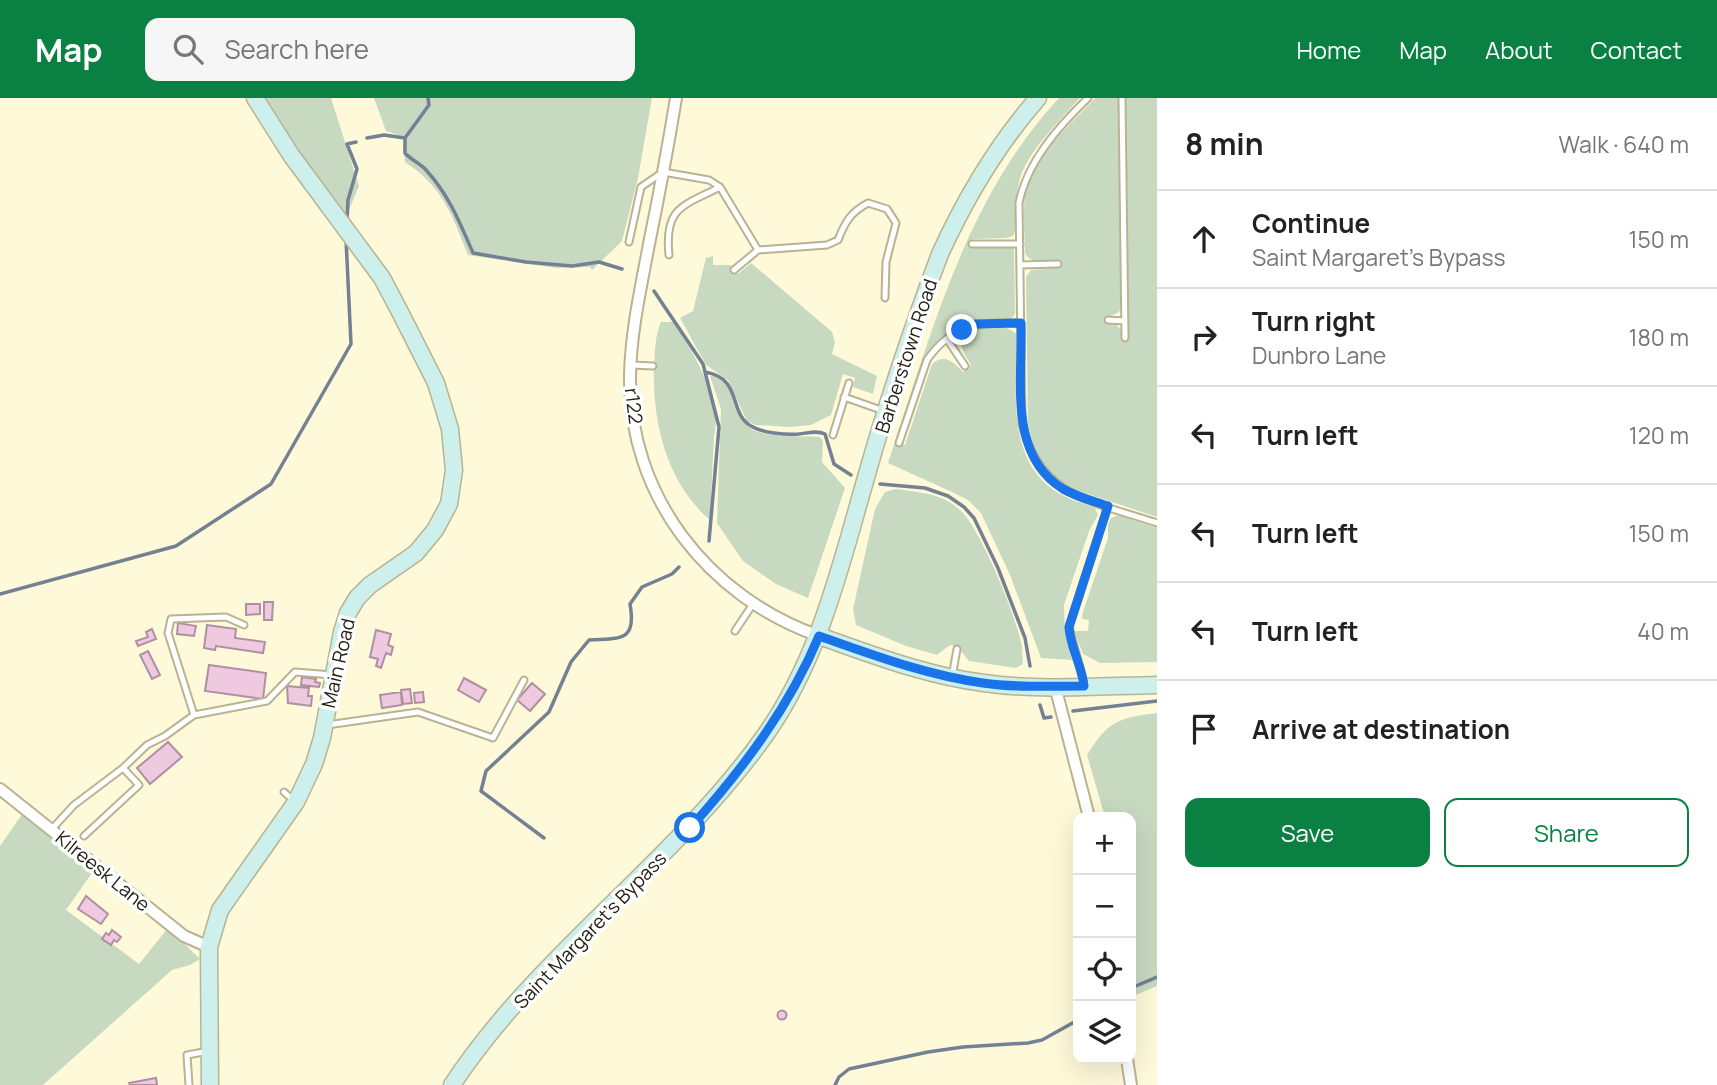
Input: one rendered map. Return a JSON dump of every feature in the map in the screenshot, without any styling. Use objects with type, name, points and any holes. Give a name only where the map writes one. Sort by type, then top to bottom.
[{"type":"main road","name":"Main Road","points":[[209,1085],[209,947],[220,910],[290,797],[314,764],[342,632],[357,598],[377,579],[416,553],[435,530],[449,504],[454,470],[450,429],[436,383],[382,278],[291,155],[255,98]]},
{"type":"main road","name":"Barberstown Road","points":[[819,636],[928,287],[954,225],[991,159],[1038,98]]},
{"type":"main road","points":[[819,636],[881,659],[985,684],[1157,685]]},
{"type":"main road","name":"Saint Margaret's Bypass","points":[[452,1085],[485,1040],[521,998],[690,828],[720,793],[785,705],[819,636]]},
{"type":"street","name":"r122","points":[[676,98],[640,295],[631,365],[635,422],[645,465],[666,513],[690,549],[718,578],[763,612],[819,636]]},
{"type":"street","points":[[1055,686],[1087,812]]},
{"type":"street","name":"Kilreesk Lane","points":[[0,789],[184,936],[209,947]]},
{"type":"street","points":[[1129,1064],[1131,1085]]},
{"type":"lane","points":[[1088,98],[1046,147],[1032,167],[1023,187],[1020,203],[1022,423],[1026,443],[1046,476],[1061,488],[1074,495],[1157,523]]},
{"type":"lane","points":[[1122,98],[1125,338]]},
{"type":"lane","points":[[629,242],[641,187],[663,172],[709,180],[720,187],[758,250]]},
{"type":"lane","points":[[669,255],[668,226],[674,213],[720,187]]},
{"type":"lane","points":[[734,270],[758,250],[827,245],[838,240],[846,219],[868,203],[887,209],[896,223],[886,262],[885,298]]},
{"type":"lane","points":[[972,244],[1020,244]]},
{"type":"lane","points":[[1020,265],[1058,264]]},
{"type":"lane","points":[[1108,320],[1125,321]]},
{"type":"lane","points":[[899,443],[927,360],[934,350],[947,339],[975,324],[1021,323]]},
{"type":"lane","points":[[947,339],[965,366]]},
{"type":"lane","points":[[631,365],[653,366]]},
{"type":"lane","points":[[833,435],[849,383]]},
{"type":"lane","points":[[844,397],[887,412]]},
{"type":"lane","points":[[1084,686],[1069,627],[1108,506]]},
{"type":"lane","points":[[736,631],[753,604]]},
{"type":"lane","points":[[194,715],[168,633],[172,619],[226,617],[244,625]]},
{"type":"lane","points":[[952,677],[957,649]]},
{"type":"lane","points":[[51,830],[75,805],[123,768],[147,745],[172,732],[194,715],[267,701],[295,672],[334,675]]},
{"type":"lane","points":[[324,725],[418,712],[493,738],[524,680]]},
{"type":"lane","points":[[84,836],[138,785],[123,768]]},
{"type":"lane","points":[[189,1085],[187,1055],[210,1051]]},
{"type":"green space","points":[[266,98],[331,98],[359,186],[346,217],[306,162]]},
{"type":"green space","points":[[374,98],[652,98],[638,178],[622,241],[592,270],[590,267],[556,268],[468,255],[445,203],[429,181],[405,162],[403,146],[407,138],[386,131]]},
{"type":"green space","points":[[1059,98],[1080,98],[1045,137],[1023,171],[1019,182],[1013,236],[972,239],[972,245],[1011,246],[1014,249],[1015,314],[1010,320],[972,322],[954,329],[940,341],[920,371],[898,443],[905,445],[932,364],[945,359],[963,372],[971,364],[962,348],[967,331],[1000,327],[1017,335],[1017,420],[1028,460],[1039,477],[1055,491],[1095,508],[1098,515],[1089,531],[1064,605],[1065,631],[1072,660],[1041,658],[1010,575],[981,513],[968,500],[888,463],[936,318],[975,224],[1026,137]]},
{"type":"green space","points":[[1095,98],[1118,98],[1119,105],[1122,305],[1119,312],[1108,317],[1108,322],[1120,328],[1122,341],[1129,341],[1126,98],[1157,98],[1157,517],[1067,487],[1044,467],[1035,454],[1028,424],[1026,277],[1031,270],[1058,268],[1058,261],[1035,261],[1025,253],[1025,196],[1038,163]]},
{"type":"green space","points":[[713,256],[713,265],[730,265],[738,274],[751,263],[832,332],[835,342],[832,354],[877,376],[873,394],[853,387],[855,378],[843,374],[831,415],[811,425],[756,425],[747,421],[728,380],[706,365],[680,318],[693,311],[706,258]]},
{"type":"green space","points":[[661,322],[674,322],[704,376],[714,407],[716,422],[710,520],[682,488],[672,469],[659,429],[654,365],[656,338]]},
{"type":"green space","points":[[710,376],[726,383],[742,417],[753,430],[775,435],[820,437],[823,442],[822,462],[845,488],[808,598],[776,584],[743,561],[717,523],[721,409]]},
{"type":"green space","points":[[896,489],[939,497],[954,505],[969,521],[987,553],[1012,612],[1022,645],[1023,664],[1016,668],[969,661],[958,647],[950,645],[937,655],[906,646],[856,625],[853,609],[875,509],[885,492]]},
{"type":"green space","points":[[1118,515],[1157,528],[1157,662],[1100,663],[1083,654],[1075,633],[1088,631],[1089,620],[1082,619],[1083,612],[1108,538],[1108,524],[1111,518]]},
{"type":"green space","points":[[1157,713],[1157,986],[1136,995],[1136,812],[1104,812],[1087,755],[1108,728],[1133,717]]},
{"type":"green space","points":[[23,813],[94,870],[66,910],[139,964],[168,928],[200,959],[172,970],[43,1085],[0,1085],[0,846]]},
{"type":"building","points":[[264,602],[273,602],[272,620],[264,620]]},
{"type":"building","points":[[246,604],[260,604],[260,614],[246,615]]},
{"type":"building","points":[[178,623],[196,626],[194,636],[177,634]]},
{"type":"building","points":[[207,625],[236,629],[235,638],[265,642],[263,653],[216,646],[215,650],[204,648]]},
{"type":"building","points":[[152,629],[156,639],[138,646],[136,641],[148,637],[146,632]]},
{"type":"building","points":[[376,630],[391,634],[388,645],[393,647],[391,655],[386,653],[381,668],[376,666],[378,659],[370,657]]},
{"type":"building","points":[[148,651],[160,675],[152,679],[140,655]]},
{"type":"building","points":[[209,665],[266,673],[263,699],[205,691]]},
{"type":"building","points":[[302,677],[316,679],[315,682],[320,683],[319,687],[301,685]]},
{"type":"building","points":[[464,678],[486,690],[479,702],[458,690]]},
{"type":"building","points":[[532,683],[545,694],[530,711],[517,700]]},
{"type":"building","points":[[287,686],[309,688],[311,706],[288,703]]},
{"type":"building","points":[[410,689],[412,703],[403,704],[401,690]]},
{"type":"building","points":[[401,692],[402,705],[382,708],[380,695]]},
{"type":"building","points":[[423,692],[424,702],[415,703],[414,693]]},
{"type":"building","points":[[168,742],[182,757],[150,784],[137,768]]},
{"type":"building","points":[[86,896],[108,914],[101,924],[78,909]]},
{"type":"building","points":[[112,930],[121,937],[111,945],[102,939]]},
{"type":"building","points":[[782,1011],[786,1015],[782,1019],[778,1015]]},
{"type":"building","points":[[156,1078],[157,1085],[129,1083]]},
{"type":"waterway","points":[[428,98],[429,105],[405,138],[405,153],[424,168],[441,189],[473,253],[572,266],[599,262],[622,269]]},
{"type":"waterway","points":[[367,138],[384,135],[405,138]]},
{"type":"waterway","points":[[347,221],[348,200],[357,169],[347,144],[356,142]]},
{"type":"waterway","points":[[0,594],[176,546],[271,484],[351,344],[346,239]]},
{"type":"waterway","points":[[654,291],[703,364],[719,427],[709,541]]},
{"type":"waterway","points":[[705,372],[725,381],[739,413],[751,426],[781,434],[825,434],[834,464],[851,475]]},
{"type":"waterway","points":[[880,484],[925,488],[948,496],[974,518],[998,568],[1025,638],[1030,666]]},
{"type":"waterway","points":[[544,838],[481,791],[486,771],[549,712],[571,662],[589,640],[617,638],[628,632],[631,626],[630,604],[642,587],[672,574],[679,567]]},
{"type":"waterway","points":[[1073,711],[1157,701]]},
{"type":"waterway","points":[[1040,705],[1044,718],[1051,717]]},
{"type":"waterway","points":[[1136,986],[1157,977]]},
{"type":"waterway","points":[[835,1085],[839,1077],[849,1069],[928,1052],[1028,1043],[1042,1040],[1073,1023]]},
{"type":"route","points":[[690,828],[766,734],[797,684],[819,636],[881,659],[985,684],[1084,686],[1069,627],[1108,506],[1061,488],[1046,476],[1026,443],[1022,423],[1021,323],[988,322],[962,330]]}]
